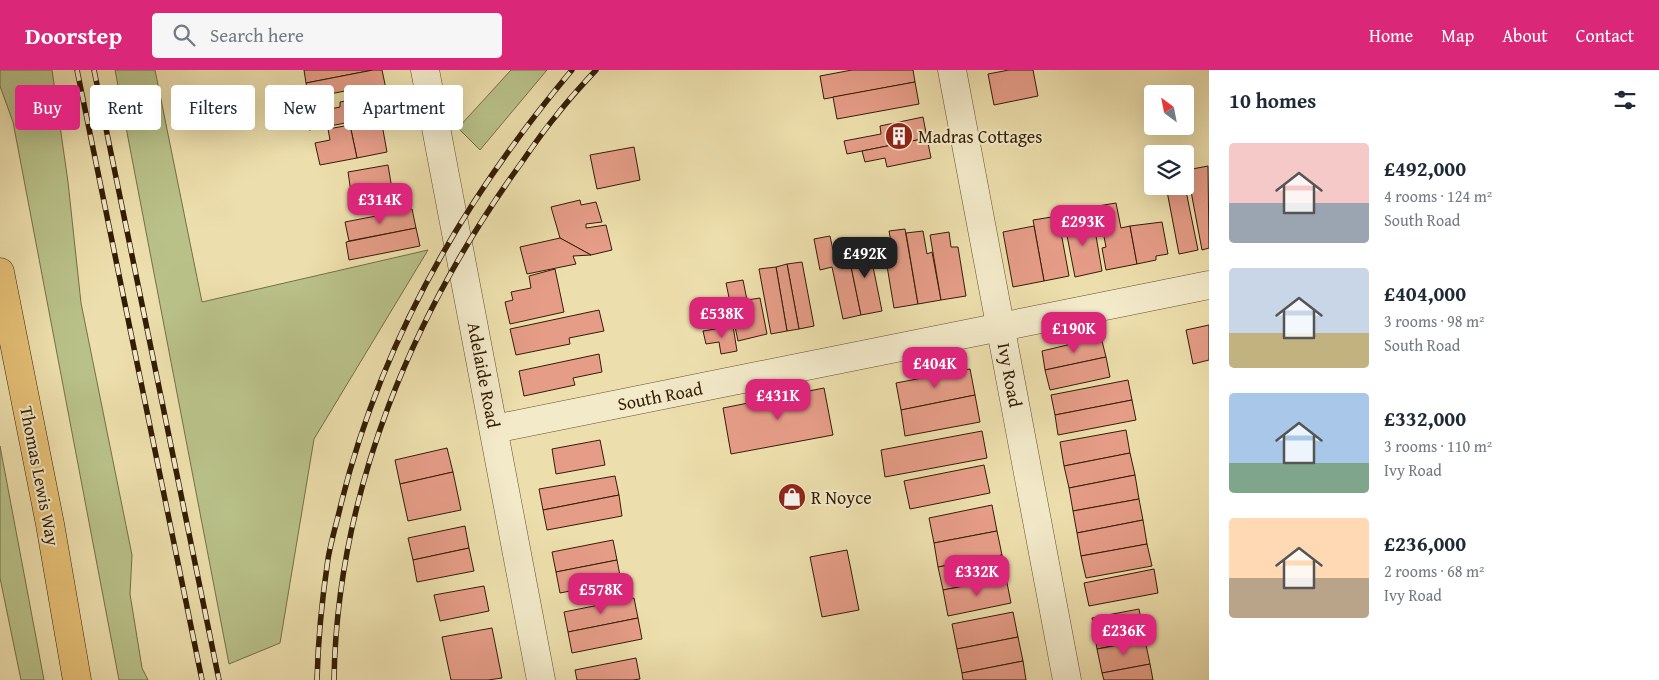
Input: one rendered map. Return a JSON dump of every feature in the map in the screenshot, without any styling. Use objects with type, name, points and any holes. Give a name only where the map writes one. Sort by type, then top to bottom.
[{"type":"main road","name":"Thomas Lewis Way","points":[[0,272],[50,524],[77,680]]},
{"type":"street","name":"Adelaide Road","points":[[425,70],[541,680]]},
{"type":"street","name":"Ivy Road","points":[[952,70],[1068,680]]},
{"type":"street","name":"South Road","points":[[494,429],[1209,285]]},
{"type":"green space","points":[[0,70],[52,70],[54,85],[15,85],[15,130],[61,130],[81,303],[132,555],[130,594],[142,668],[148,680],[119,680],[13,122],[0,86]]},
{"type":"green space","points":[[115,70],[155,70],[158,85],[118,85]]},
{"type":"green space","points":[[511,70],[547,70],[480,150],[460,130],[463,130],[463,123]]},
{"type":"green space","points":[[161,100],[202,302],[428,250],[314,439],[280,643],[229,664],[127,130],[161,130]]},
{"type":"green space","points":[[0,446],[44,680],[21,680],[0,578]]},
{"type":"building","points":[[304,70],[373,70],[306,83]]},
{"type":"building","points":[[373,70],[382,70],[385,85],[344,85],[344,91],[334,93],[334,85],[306,85],[306,83]]},
{"type":"building","points":[[852,70],[913,70],[915,82],[824,99],[820,76]]},
{"type":"building","points":[[1009,70],[1033,70],[1038,96],[994,105],[988,74]]},
{"type":"building","points":[[915,82],[919,104],[837,119],[833,97]]},
{"type":"building","points":[[344,101],[344,123],[334,125],[334,108],[340,107],[340,102]]},
{"type":"building","name":"Madras Cottages","points":[[923,117],[927,138],[847,154],[844,141],[881,134],[880,126]]},
{"type":"building","points":[[344,126],[344,130],[351,130],[357,158],[320,165],[315,143],[330,140],[328,130],[334,130],[334,128]]},
{"type":"building","points":[[351,130],[383,130],[387,152],[357,158]]},
{"type":"building","name":"Madras Cottages","points":[[927,138],[931,158],[887,167],[885,158],[865,162],[862,151]]},
{"type":"building","points":[[634,147],[640,180],[597,189],[590,155]]},
{"type":"building","points":[[388,165],[393,195],[369,199],[370,203],[353,206],[348,172]]},
{"type":"building","points":[[1208,166],[1209,248],[1202,250],[1192,195],[1194,195],[1194,169]]},
{"type":"building","points":[[1168,195],[1187,195],[1198,250],[1179,254]]},
{"type":"building","points":[[580,200],[581,205],[596,202],[602,222],[586,224],[586,228],[606,225],[612,250],[591,255],[560,238],[551,207]]},
{"type":"building","points":[[1116,203],[1121,228],[1130,226],[1137,264],[1106,270],[1102,248],[1106,247],[1098,206]]},
{"type":"building","points":[[412,209],[416,228],[349,241],[345,222]]},
{"type":"building","points":[[1058,216],[1069,276],[1044,281],[1033,220]]},
{"type":"building","points":[[1084,216],[1087,232],[1095,230],[1102,271],[1075,277],[1064,220]]},
{"type":"building","points":[[1162,222],[1168,254],[1156,256],[1156,260],[1137,264],[1130,226]]},
{"type":"building","points":[[1034,226],[1044,281],[1013,287],[1003,232]]},
{"type":"building","points":[[416,228],[420,246],[349,260],[346,242]]},
{"type":"building","points":[[905,229],[918,304],[894,308],[887,266],[895,265],[889,231]]},
{"type":"building","points":[[923,231],[927,254],[932,252],[941,300],[918,304],[906,233]]},
{"type":"building","points":[[949,232],[951,247],[958,247],[966,296],[941,300],[930,235]]},
{"type":"building","points":[[830,236],[833,250],[847,247],[861,315],[843,319],[832,267],[820,270],[814,239]]},
{"type":"building","points":[[560,238],[591,255],[573,256],[576,264],[527,274],[520,247]]},
{"type":"building","points":[[868,242],[882,311],[861,315],[847,247]]},
{"type":"building","points":[[802,262],[814,326],[799,329],[787,264]]},
{"type":"building","points":[[787,264],[799,329],[787,331],[776,267]]},
{"type":"building","points":[[776,267],[787,331],[771,334],[759,269]]},
{"type":"building","points":[[555,269],[564,312],[510,324],[505,302],[513,300],[511,292],[531,288],[529,276]]},
{"type":"building","points":[[743,280],[747,300],[760,298],[767,334],[738,341],[726,283]]},
{"type":"building","points":[[599,310],[604,331],[569,338],[570,344],[516,355],[510,329]]},
{"type":"building","points":[[1209,325],[1209,360],[1193,364],[1186,330]]},
{"type":"building","points":[[733,326],[737,351],[721,354],[719,342],[706,344],[703,331]]},
{"type":"building","points":[[1101,337],[1106,357],[1045,370],[1042,351]]},
{"type":"building","points":[[599,354],[602,372],[573,378],[575,385],[524,396],[519,371]]},
{"type":"building","points":[[1106,357],[1110,377],[1050,390],[1045,370]]},
{"type":"building","points":[[970,369],[975,395],[901,410],[896,383]]},
{"type":"building","points":[[1128,380],[1132,400],[1055,415],[1051,395]]},
{"type":"building","points":[[824,388],[833,435],[731,454],[723,408]]},
{"type":"building","points":[[975,395],[980,422],[905,436],[901,410]]},
{"type":"building","points":[[1132,400],[1136,420],[1058,435],[1055,415]]},
{"type":"building","points":[[1126,430],[1130,453],[1064,466],[1060,442]]},
{"type":"building","points":[[982,431],[987,458],[885,477],[881,450]]},
{"type":"building","points":[[600,440],[605,465],[556,474],[552,449]]},
{"type":"building","points":[[447,448],[453,472],[400,484],[395,460]]},
{"type":"building","points":[[1130,453],[1135,475],[1069,488],[1064,466]]},
{"type":"building","points":[[984,465],[990,493],[910,509],[904,481]]},
{"type":"building","points":[[453,472],[461,510],[408,521],[400,484]]},
{"type":"building","points":[[1135,475],[1139,499],[1073,511],[1069,488]]},
{"type":"building","points":[[615,476],[619,495],[543,510],[539,489]]},
{"type":"building","points":[[619,495],[622,516],[547,530],[543,510]]},
{"type":"building","points":[[1139,499],[1143,520],[1077,533],[1073,511]]},
{"type":"building","points":[[992,505],[997,531],[934,543],[929,518]]},
{"type":"building","points":[[1143,520],[1147,544],[1081,556],[1077,533]]},
{"type":"building","points":[[465,526],[469,548],[413,560],[408,538]]},
{"type":"building","points":[[997,531],[1002,555],[938,567],[934,543]]},
{"type":"building","points":[[613,540],[617,560],[556,572],[552,552]]},
{"type":"building","points":[[1147,544],[1152,566],[1086,578],[1081,556]]},
{"type":"building","points":[[469,548],[474,571],[417,582],[413,560]]},
{"type":"building","points":[[847,550],[859,610],[822,617],[810,557]]},
{"type":"building","points":[[1002,555],[1006,578],[943,590],[938,567]]},
{"type":"building","points":[[617,560],[621,581],[560,593],[556,572]]},
{"type":"building","points":[[1154,569],[1158,593],[1089,606],[1084,583]]},
{"type":"building","points":[[1006,578],[1011,603],[948,616],[943,590]]},
{"type":"building","points":[[484,586],[489,611],[440,621],[434,595]]},
{"type":"building","points":[[634,598],[638,618],[568,632],[564,612]]},
{"type":"building","points":[[1139,609],[1145,640],[1097,649],[1092,618]]},
{"type":"building","points":[[1013,612],[1018,637],[957,649],[952,624]]},
{"type":"building","points":[[638,618],[642,639],[572,653],[568,632]]},
{"type":"building","points":[[492,628],[502,678],[451,680],[442,637]]},
{"type":"building","points":[[1018,637],[1023,661],[962,673],[957,649]]},
{"type":"building","points":[[1145,640],[1150,664],[1102,673],[1097,649]]},
{"type":"building","points":[[636,658],[640,679],[577,680],[575,670]]},
{"type":"building","points":[[1023,661],[1026,680],[963,680],[962,673]]},
{"type":"building","points":[[1150,664],[1153,680],[1104,680],[1102,673]]},
{"type":"railway","points":[[77,70],[202,680]]},
{"type":"railway","points":[[94,70],[219,680]]},
{"type":"railway","points":[[317,680],[318,650],[329,552],[358,444],[379,386],[403,329],[431,274],[462,220],[533,118],[572,70]]},
{"type":"railway","points":[[334,680],[338,610],[349,541],[366,473],[388,407],[415,342],[447,280],[483,220],[543,132],[570,98],[596,70]]},
{"type":"place","name":"Madras Cottages","points":[[899,136]]},
{"type":"place","name":"R Noyce","points":[[792,497]]}]
